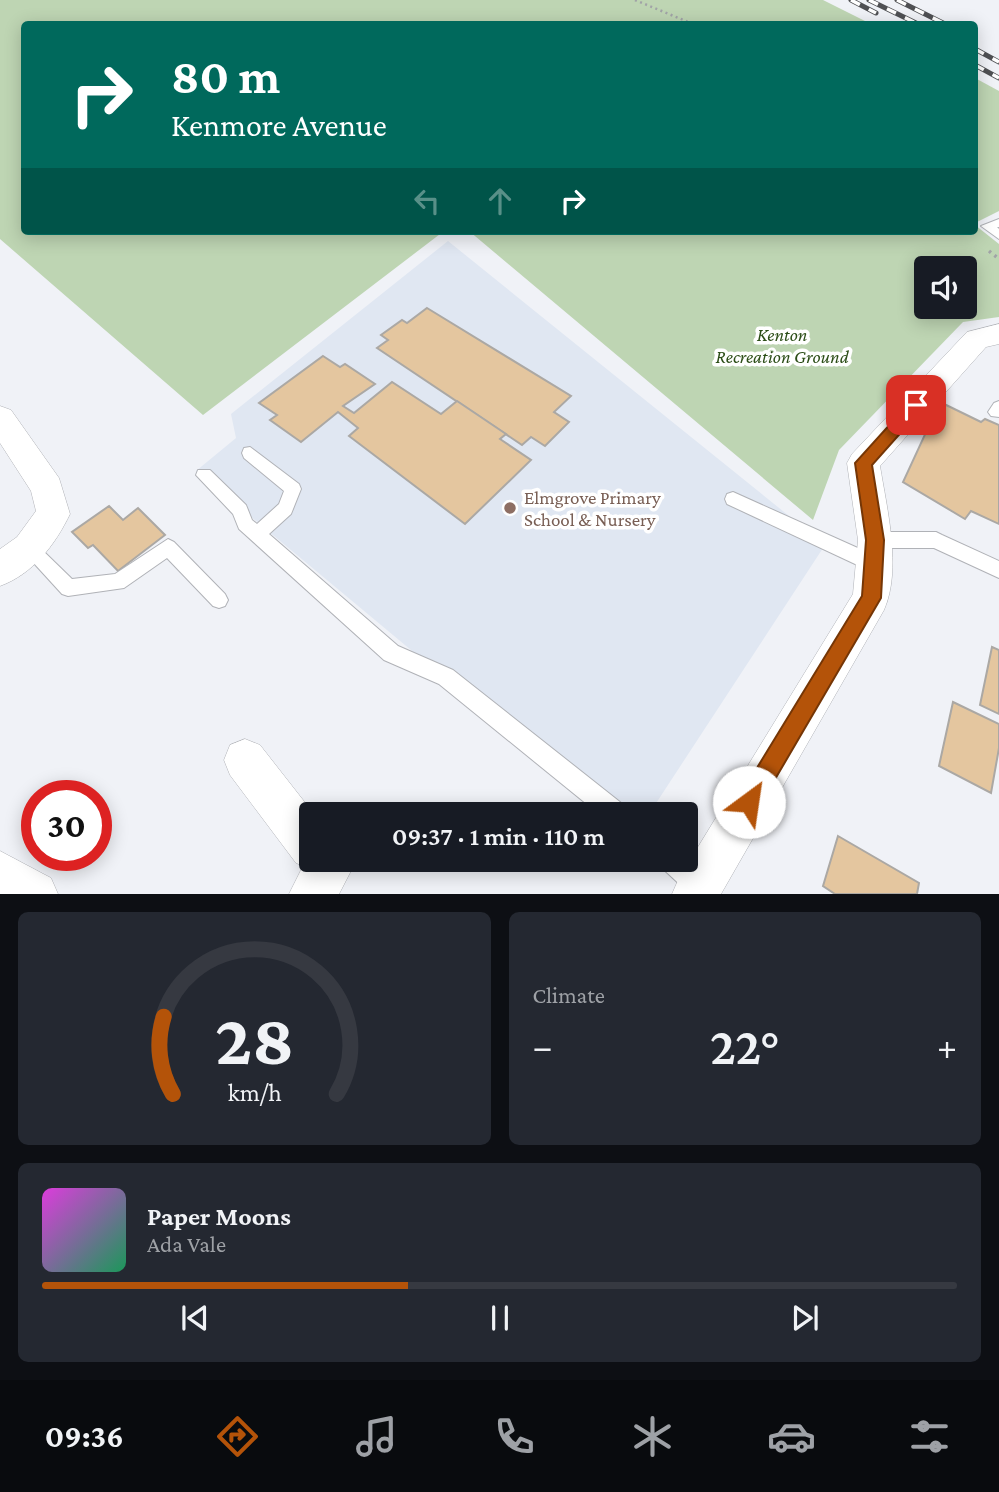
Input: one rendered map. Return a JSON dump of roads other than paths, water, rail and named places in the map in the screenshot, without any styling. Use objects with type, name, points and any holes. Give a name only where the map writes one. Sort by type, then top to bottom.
[{"type":"street","points":[[697,890],[871,598],[874,552],[863,463],[977,339],[999,334]]},
{"type":"street","points":[[0,570],[29,548],[53,514],[47,488],[2,427]]},
{"type":"street","points":[[245,760],[299,829]]},
{"type":"street","points":[[312,894],[327,872]]},
{"type":"street","points":[[0,874],[35,894]]},
{"type":"lane","points":[[999,223],[987,226],[999,235]]},
{"type":"lane","points":[[250,453],[293,489],[288,506],[257,534]]},
{"type":"lane","points":[[204,475],[240,510],[245,524],[391,653],[446,677],[602,802]]},
{"type":"lane","points":[[733,499],[874,552],[936,540],[999,570]]},
{"type":"lane","points":[[29,548],[68,588],[118,582],[168,547],[219,600]]},
{"type":"lane","points":[[681,872],[697,890]]},
{"type":"railway","points":[[851,0],[876,13]]},
{"type":"railway","points":[[869,0],[912,21]]},
{"type":"railway","points":[[897,0],[939,21]]},
{"type":"railway","points":[[978,51],[999,62]]},
{"type":"railway","points":[[978,67],[999,78]]},
{"type":"place","name":"Elmgrove Primary School & Nursery","points":[[510,508]]},
{"type":"park label","name":"Kenton Recreation Ground","points":[[782,345]]}]
